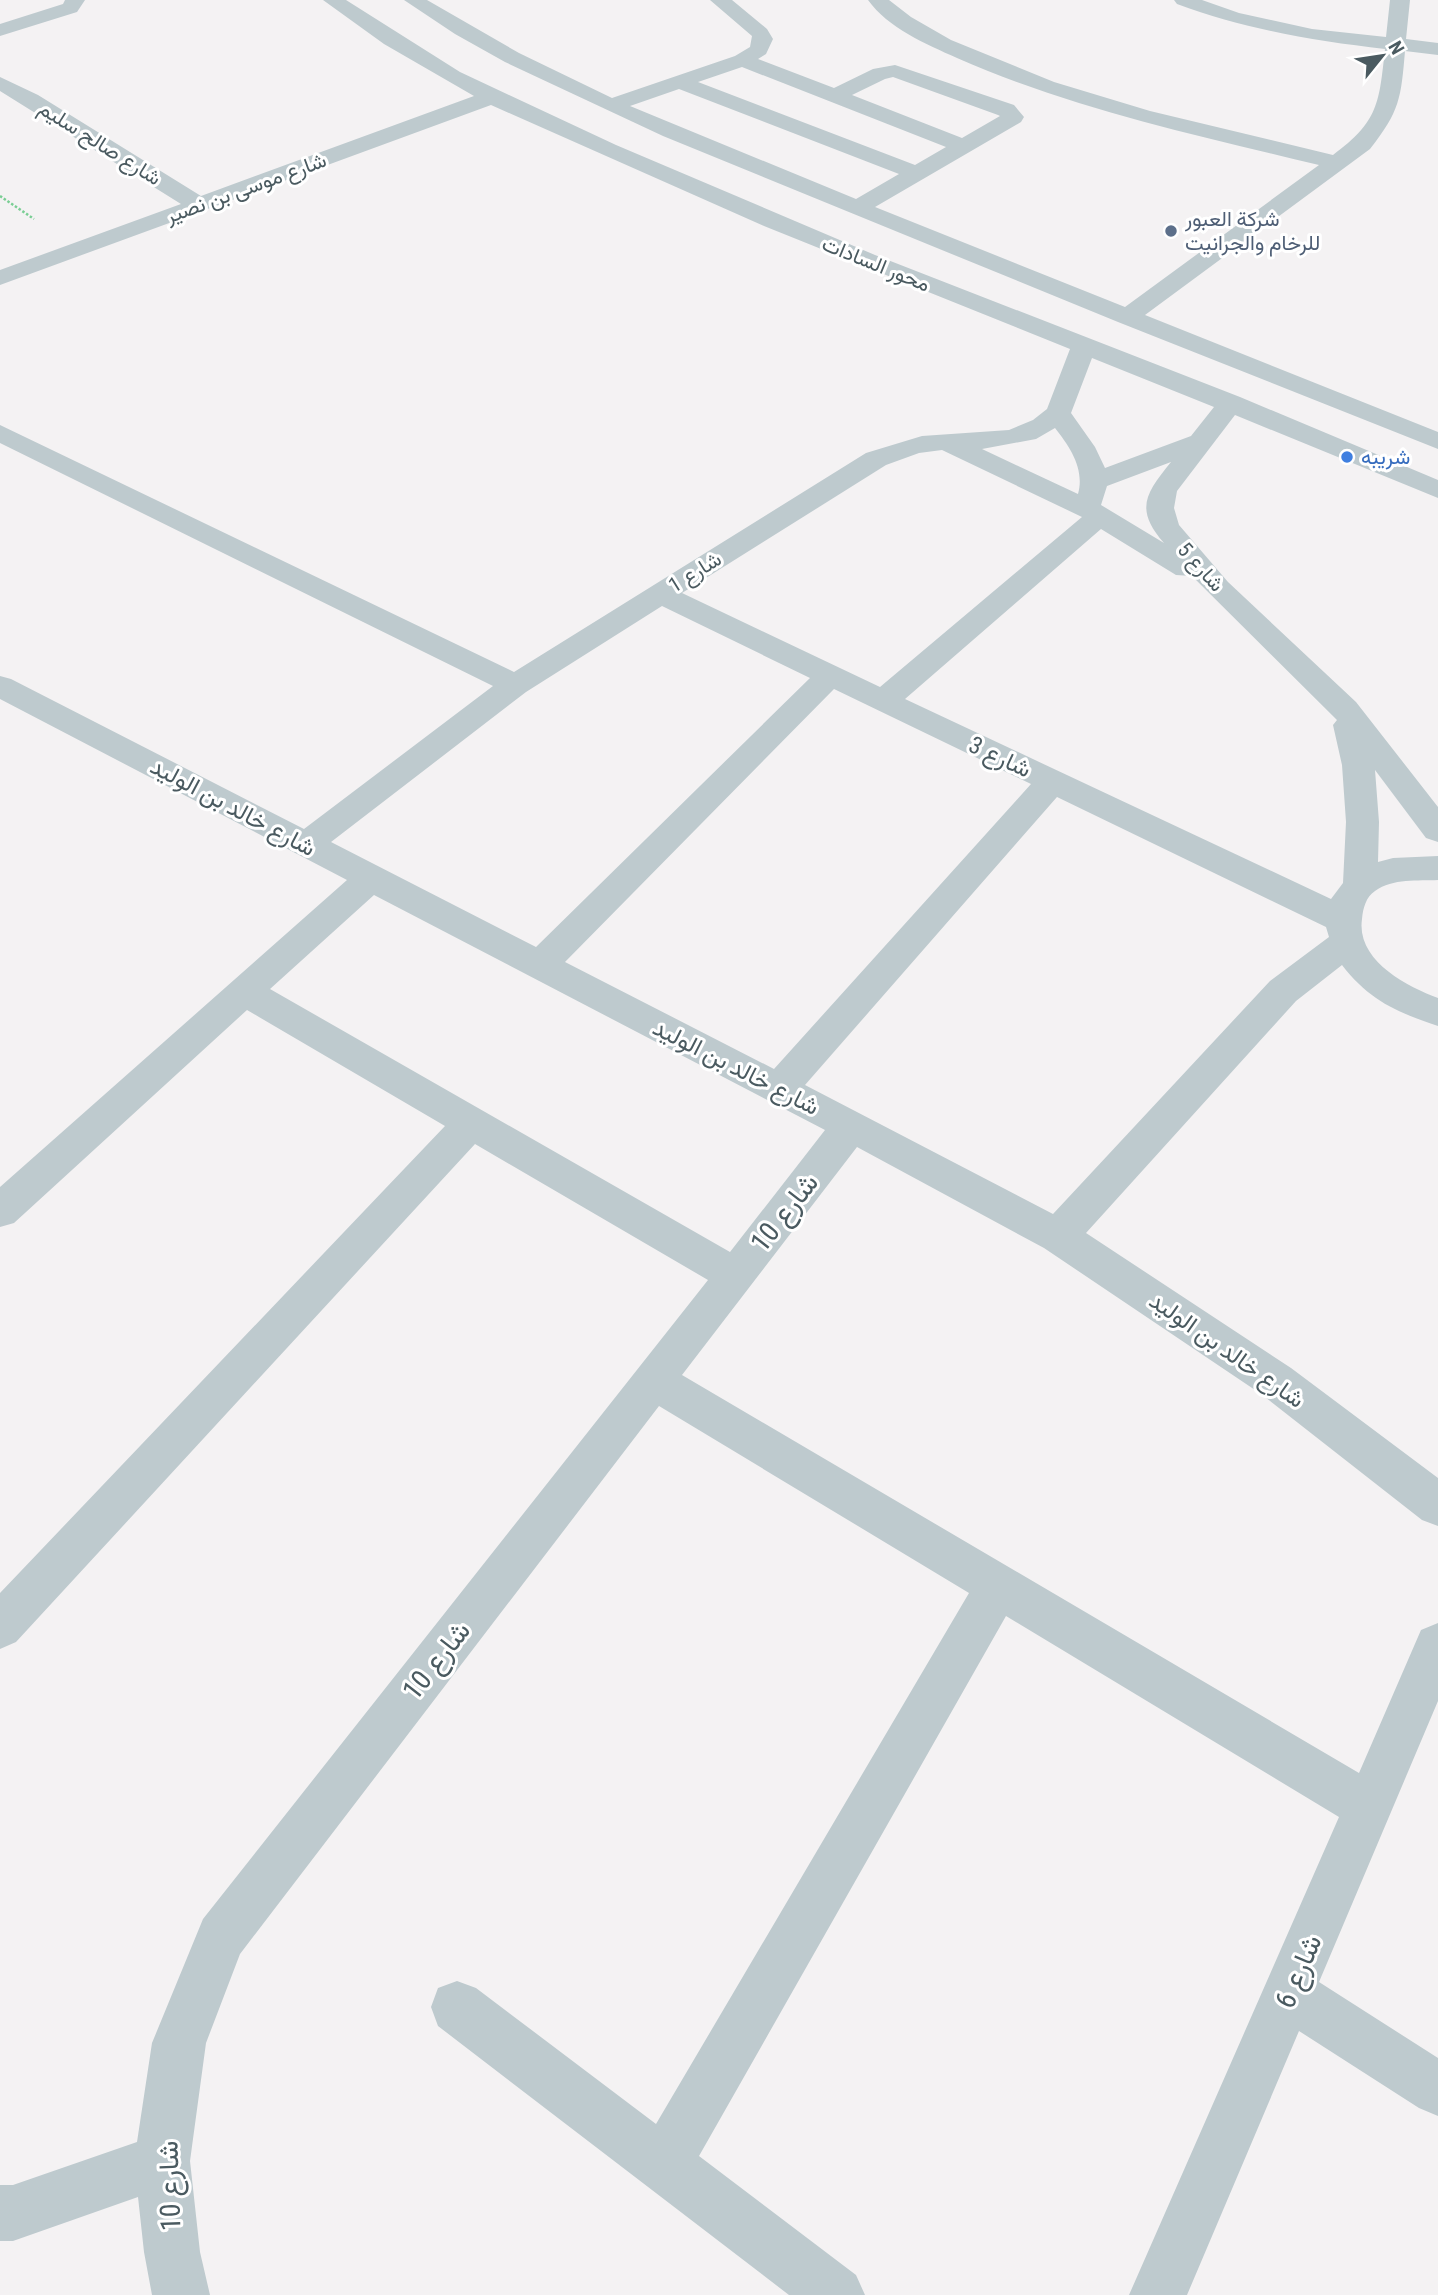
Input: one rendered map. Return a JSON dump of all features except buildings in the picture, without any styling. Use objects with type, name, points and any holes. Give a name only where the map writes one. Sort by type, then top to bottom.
[{"type":"street","points":[[0,30],[70,8],[76,3],[75,0]]},
{"type":"street","name":"محور السادات","points":[[333,0],[434,65],[492,97],[748,211],[852,255],[1231,403],[1438,490]]},
{"type":"street","points":[[613,105],[742,60],[759,50],[763,39],[754,28],[720,0]]},
{"type":"street","points":[[878,0],[931,38],[992,67],[1065,94],[1338,163]]},
{"type":"street","points":[[1184,0],[1234,19],[1312,35],[1438,49]]},
{"type":"street","points":[[1127,317],[1362,144],[1390,100],[1400,0]]},
{"type":"street","name":"محور السادات","points":[[416,1],[509,55],[613,105],[896,225],[1438,441]]},
{"type":"street","points":[[742,60],[964,146]]},
{"type":"street","points":[[833,97],[880,73],[895,71],[1012,113],[1013,117],[857,208]]},
{"type":"street","points":[[679,82],[917,173]]},
{"type":"street","name":"شارع صالح سليم","points":[[0,83],[31,99],[199,205]]},
{"type":"street","name":"شارع موسى بن نصير","points":[[0,278],[492,97]]},
{"type":"street","points":[[748,211],[772,207],[790,198],[796,191],[796,183]]},
{"type":"street","points":[[852,255],[852,246],[866,232],[896,225]]},
{"type":"street","points":[[883,701],[1093,512],[1095,481],[1087,457],[1058,414],[1084,346]]},
{"type":"street","name":"شارع 5","points":[[1231,403],[1163,490],[1160,508],[1165,527],[1218,588],[1345,709],[1438,830]]},
{"type":"street","name":"شارع 1","points":[[305,845],[515,685],[876,459],[910,447],[1011,437],[1038,428],[1058,414]]},
{"type":"street","points":[[0,433],[515,685]]},
{"type":"street","points":[[1095,481],[1200,442]]},
{"type":"street","points":[[947,443],[1093,512],[1218,588]]},
{"type":"street","name":"شارع 3","points":[[660,594],[1052,781],[1343,931]]},
{"type":"street","points":[[539,966],[831,676]]},
{"type":"street","name":"شارع خالد بن الوليد","points":[[0,686],[1058,1236],[1276,1381],[1438,1505]]},
{"type":"street","points":[[1345,709],[1360,765],[1365,823],[1360,883]]},
{"type":"street","points":[[779,1089],[1052,781]]},
{"type":"street","points":[[1438,868],[1413,866],[1384,872],[1360,883],[1347,900],[1343,931],[1353,959],[1366,975],[1404,1000],[1438,1012]]},
{"type":"street","points":[[0,1212],[370,879]]},
{"type":"street","points":[[1058,1236],[1283,991],[1343,931]]},
{"type":"street","points":[[245,992],[735,1275]]},
{"type":"street","points":[[0,1626],[471,1123]]},
{"type":"street","name":"شارع 10","points":[[176,2274],[162,2161],[179,2043],[221,1937],[850,1126]]},
{"type":"street","points":[[653,1380],[1368,1806]]},
{"type":"street","points":[[664,2164],[998,1586]]},
{"type":"street","name":"شارع 6","points":[[1158,2295],[1438,1647]]},
{"type":"street","points":[[1288,1993],[1438,2089]]},
{"type":"street","points":[[457,2007],[836,2295]]},
{"type":"street","points":[[0,2213],[13,2213],[162,2161]]},
{"type":"place","name":"شركة العبور للرخام والجرانيت","points":[[1171,231]]},
{"type":"place","name":"شريبه","points":[[1347,457]]}]
